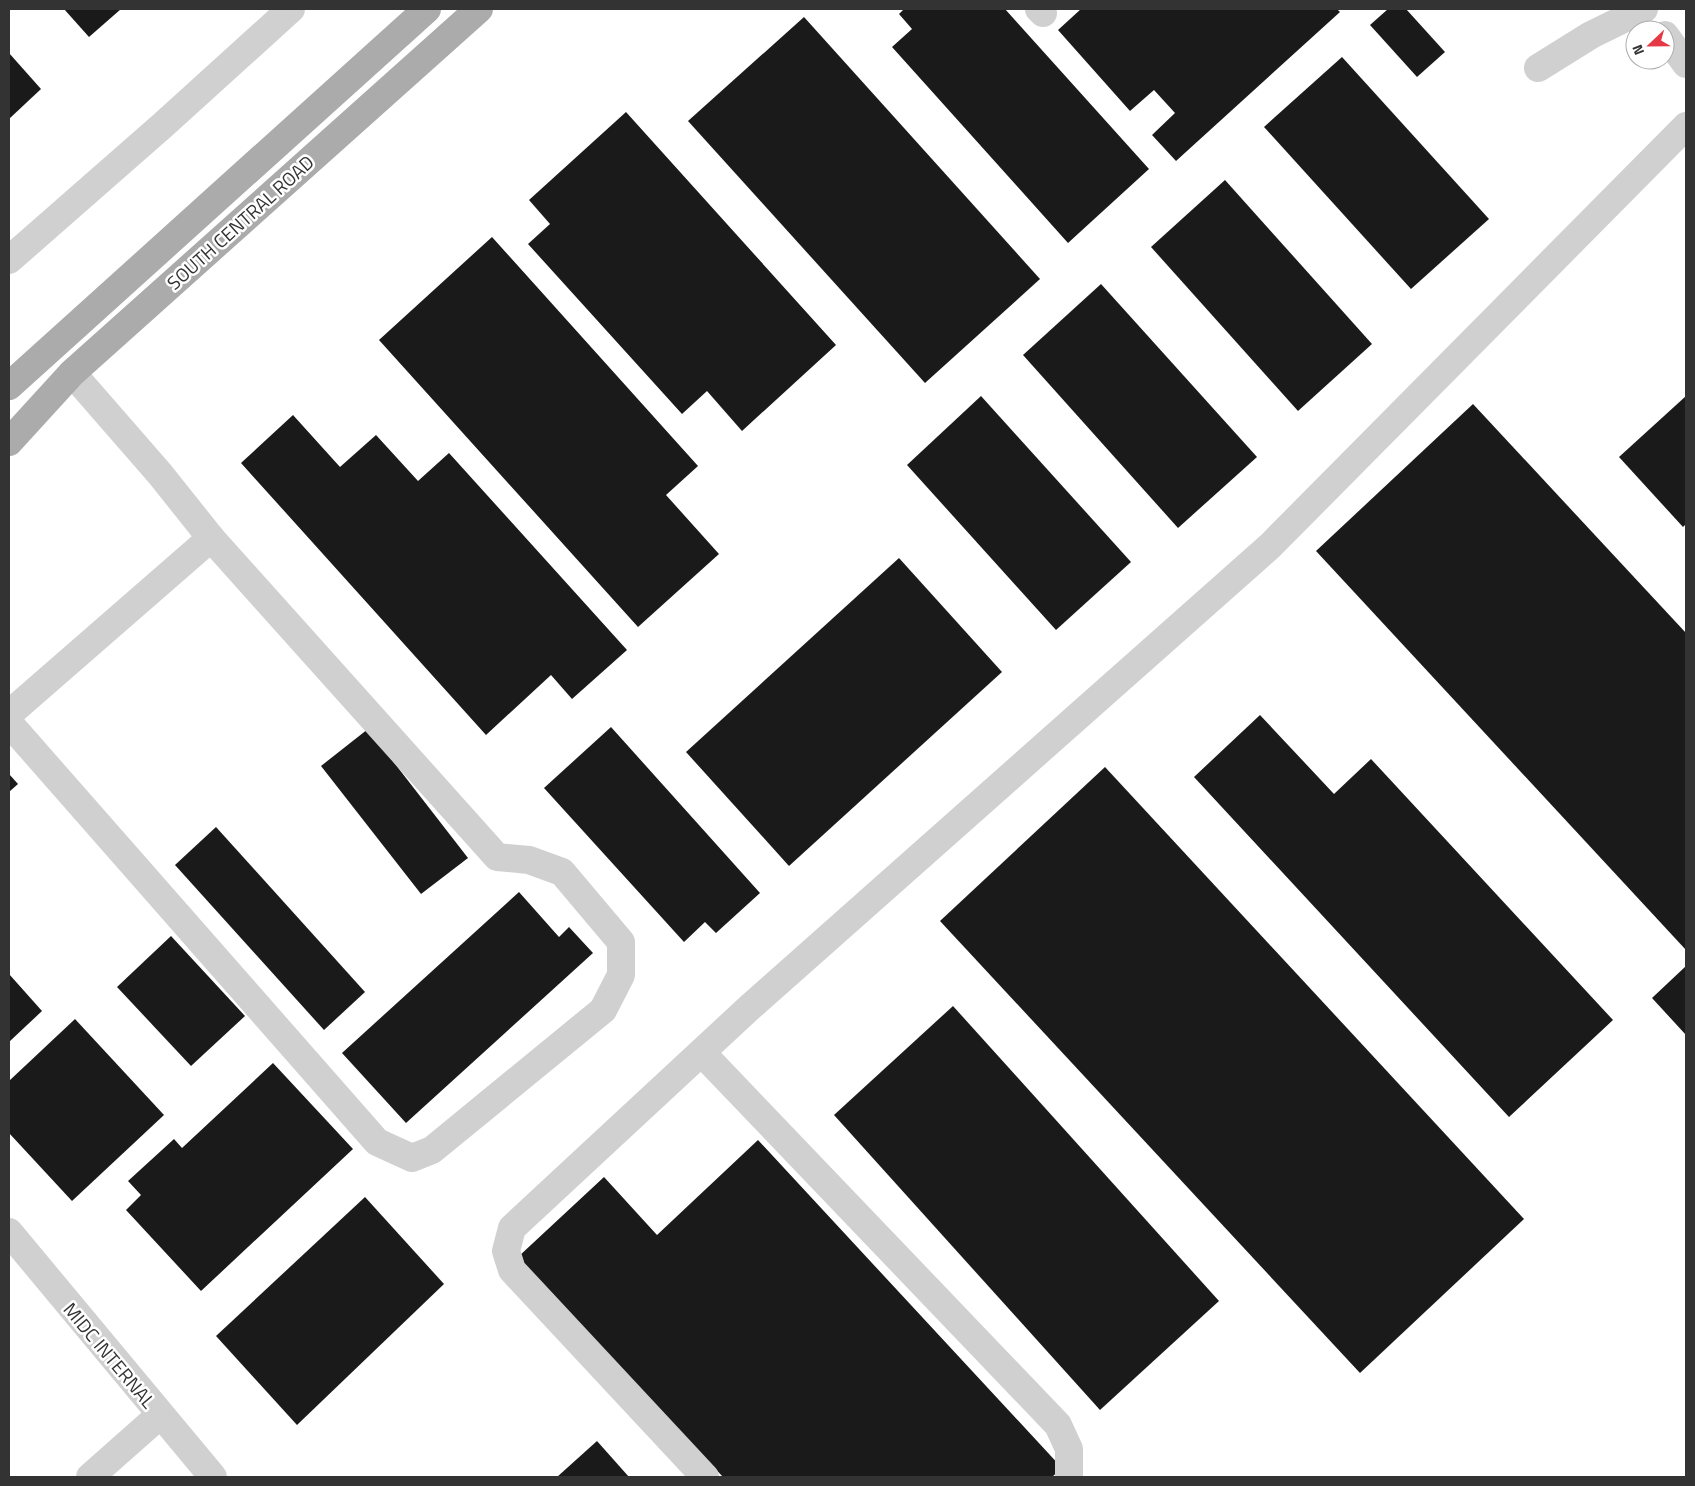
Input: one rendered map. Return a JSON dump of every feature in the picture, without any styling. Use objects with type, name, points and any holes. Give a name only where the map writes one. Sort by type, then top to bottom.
[{"type":"main road","name":"SOUTH CENTRAL ROAD","points":[[9,386],[426,9]]},
{"type":"main road","name":"SOUTH CENTRAL ROAD","points":[[9,442],[72,373],[479,9]]},
{"type":"street","points":[[9,260],[291,9]]},
{"type":"street","points":[[1538,68],[1591,35],[1645,9],[1654,20]]},
{"type":"street","points":[[1675,49],[1686,64]]},
{"type":"street","points":[[705,1477],[512,1270],[506,1251],[512,1228],[750,1008],[1270,546],[1686,126]]},
{"type":"street","points":[[9,723],[377,1142],[412,1158],[432,1150],[602,1010],[621,975],[621,942],[562,872],[529,860],[496,857],[211,538],[160,474],[72,373]]},
{"type":"street","points":[[9,714],[211,538]]},
{"type":"street","points":[[702,1053],[1058,1425],[1069,1449],[1069,1477]]},
{"type":"street","name":"MIDC INTERNAL","points":[[9,1232],[213,1477]]},
{"type":"street","points":[[90,1477],[160,1415]]},
{"type":"building","points":[[64,9],[121,9],[89,37]]},
{"type":"building","points":[[904,9],[1005,9],[1149,169],[1068,243],[892,47],[912,29],[899,14]]},
{"type":"building","points":[[1081,9],[1337,9],[1340,12],[1176,161],[1152,135],[1175,113],[1154,90],[1130,111],[1058,30]]},
{"type":"building","points":[[1388,9],[1406,9],[1445,52],[1417,77],[1370,25]]},
{"type":"building","points":[[804,17],[1040,279],[925,383],[688,121]]},
{"type":"building","points":[[9,53],[41,89],[9,119]]},
{"type":"building","points":[[1342,57],[1489,219],[1411,289],[1264,127]]},
{"type":"building","points":[[626,112],[836,345],[742,431],[707,391],[682,414],[528,244],[550,224],[529,200]]},
{"type":"building","points":[[1225,180],[1372,344],[1298,411],[1151,247]]},
{"type":"building","points":[[492,237],[698,466],[666,495],[719,554],[638,627],[379,340]]},
{"type":"building","points":[[1101,284],[1257,457],[1178,528],[1023,355]]},
{"type":"building","points":[[981,396],[1131,562],[1056,630],[907,465]]},
{"type":"building","points":[[1686,396],[1686,524],[1683,527],[1619,457]]},
{"type":"building","points":[[1473,404],[1686,633],[1686,950],[1316,551]]},
{"type":"building","points":[[293,415],[340,467],[376,435],[418,481],[449,453],[627,650],[572,699],[551,675],[486,735],[241,463]]},
{"type":"building","points":[[899,558],[1002,672],[789,866],[686,752]]},
{"type":"building","points":[[1260,715],[1334,794],[1371,759],[1613,1020],[1509,1117],[1194,777]]},
{"type":"building","points":[[611,727],[760,893],[716,933],[705,922],[684,942],[544,788]]},
{"type":"building","points":[[368,729],[468,858],[421,894],[321,766]]},
{"type":"building","points":[[1105,767],[1524,1219],[1360,1373],[940,921]]},
{"type":"building","points":[[9,774],[18,784],[9,792]]},
{"type":"building","points":[[216,827],[365,992],[324,1030],[175,865]]},
{"type":"building","points":[[519,892],[559,937],[569,927],[593,953],[406,1123],[342,1053]]},
{"type":"building","points":[[171,936],[245,1016],[191,1066],[117,987]]},
{"type":"building","points":[[1686,966],[1686,1035],[1652,998]]},
{"type":"building","points":[[9,974],[42,1011],[9,1042]]},
{"type":"building","points":[[953,1006],[1219,1301],[1100,1410],[834,1115]]},
{"type":"building","points":[[75,1019],[164,1115],[72,1201],[9,1133],[9,1081]]},
{"type":"building","points":[[273,1063],[353,1149],[201,1291],[126,1210],[141,1195],[128,1181],[174,1139],[182,1148]]},
{"type":"building","points":[[758,1140],[1062,1468],[1052,1477],[723,1477],[518,1257],[604,1177],[657,1235]]},
{"type":"building","points":[[365,1197],[444,1284],[297,1425],[216,1336]]},
{"type":"building","points":[[597,1441],[629,1477],[557,1477]]}]
